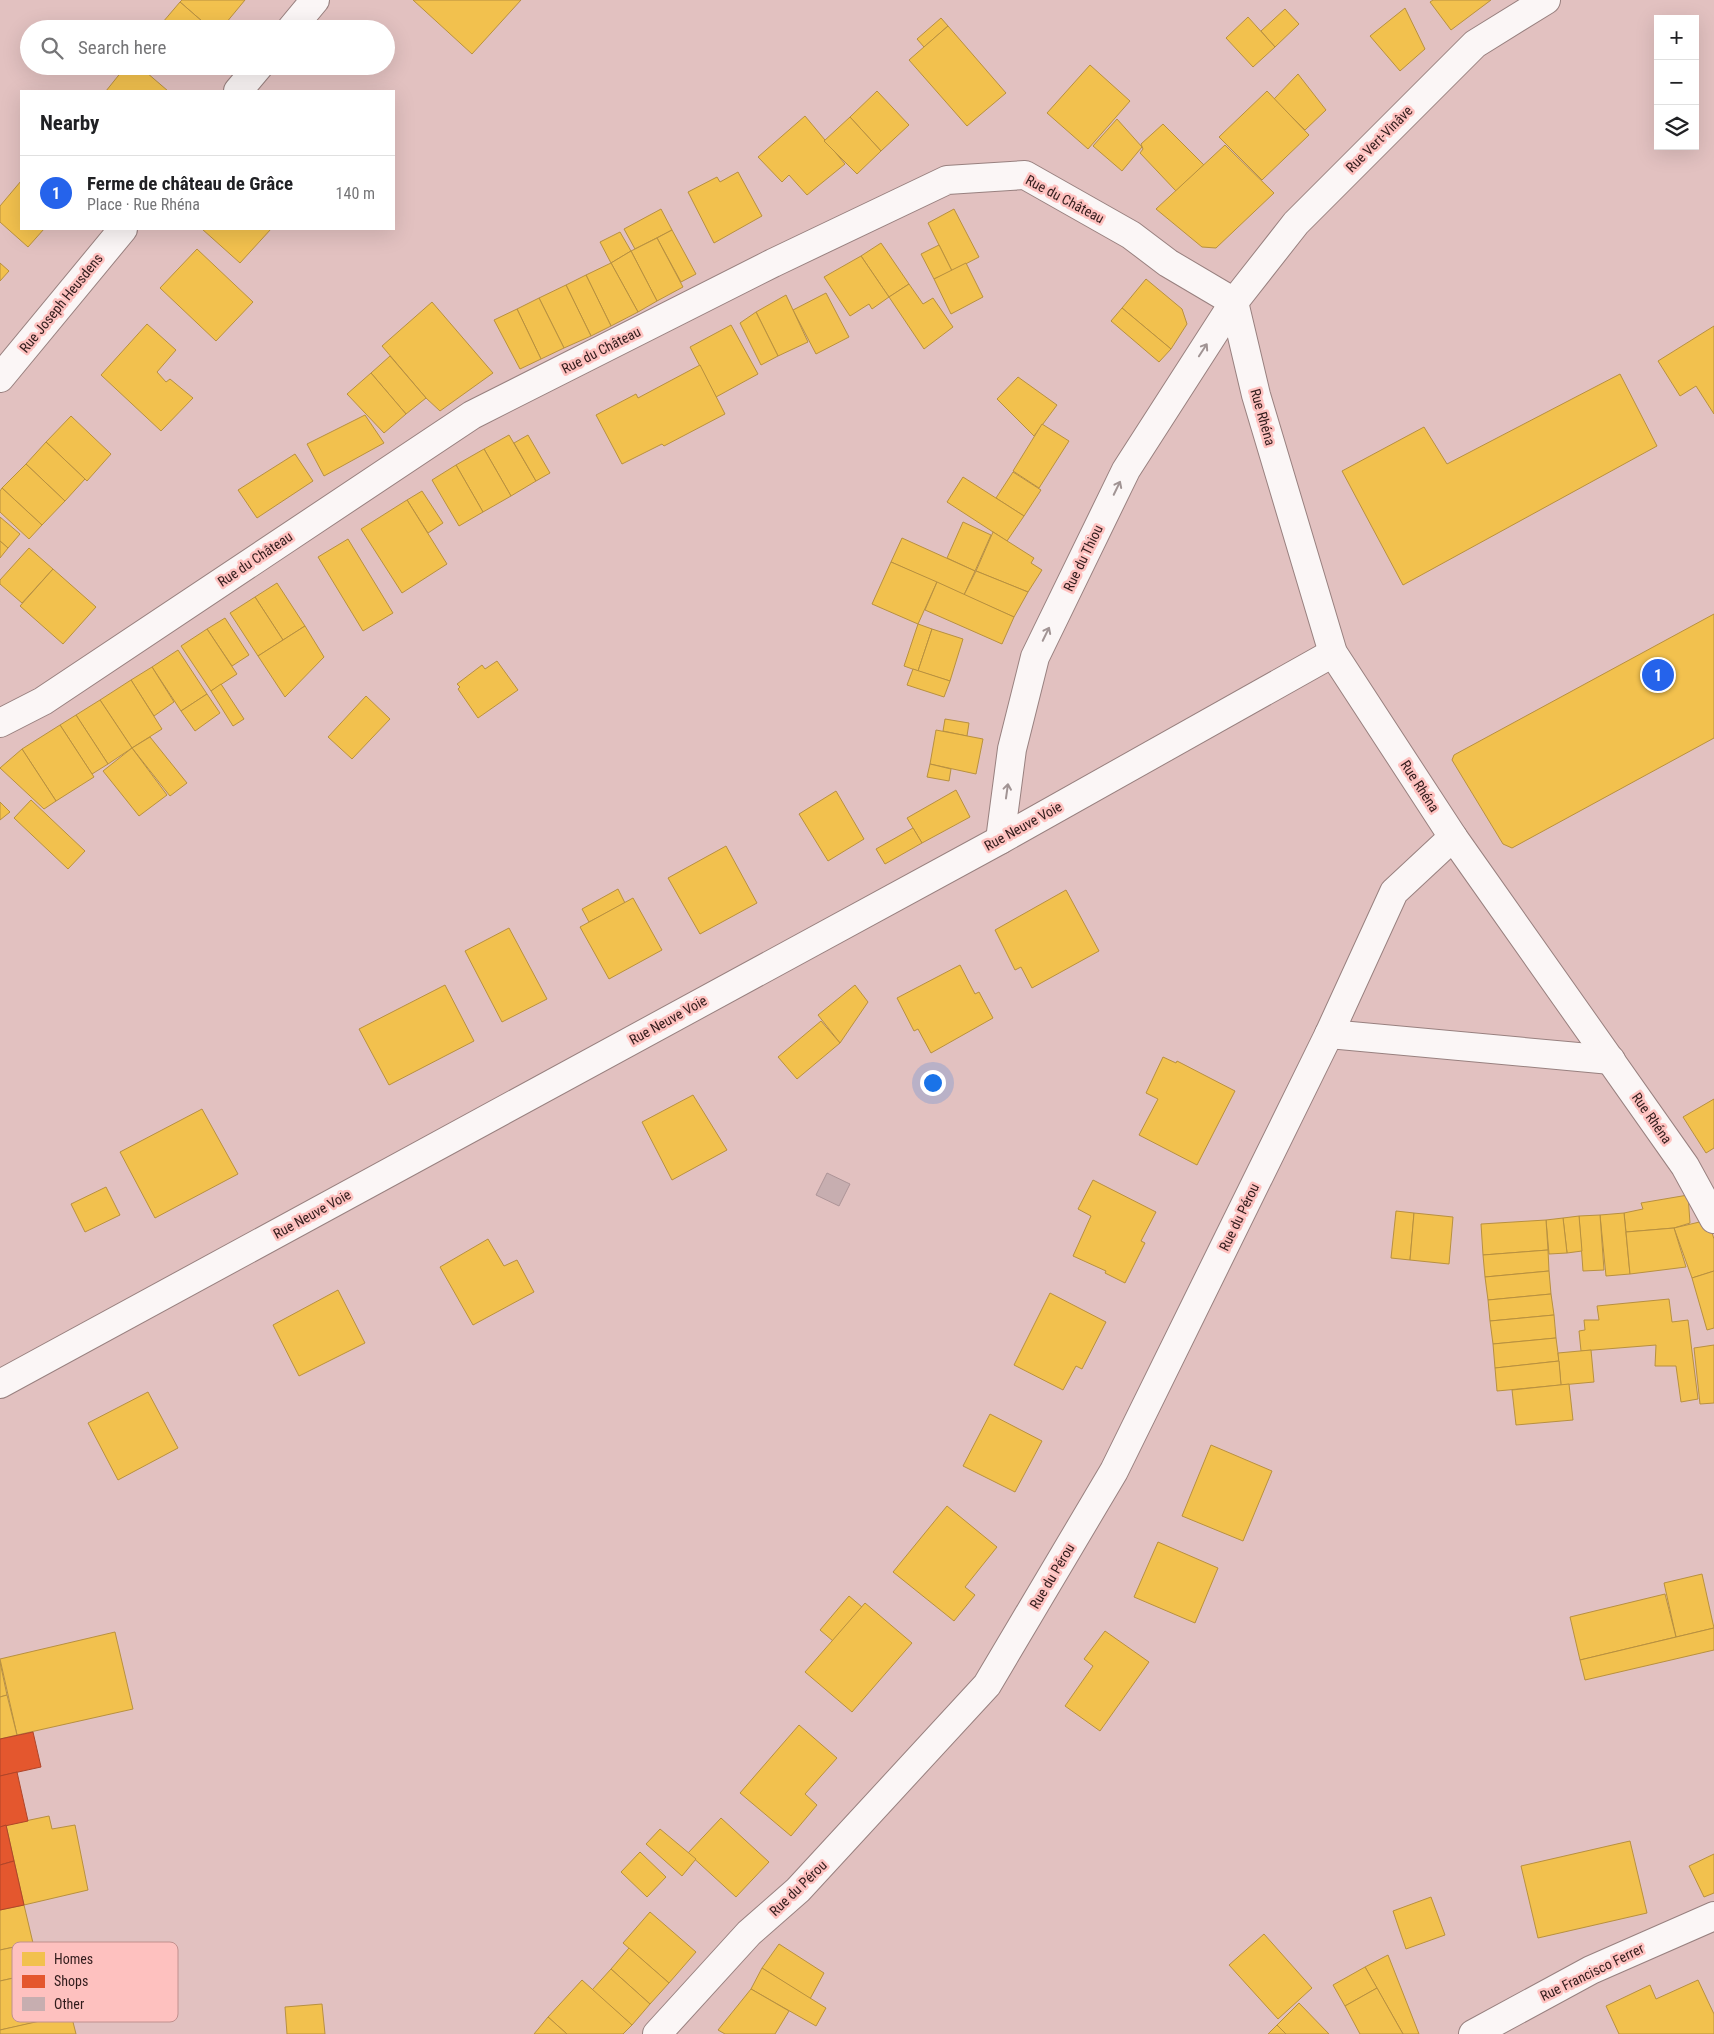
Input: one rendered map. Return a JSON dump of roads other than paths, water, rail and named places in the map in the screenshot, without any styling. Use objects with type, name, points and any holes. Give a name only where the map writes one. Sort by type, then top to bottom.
[{"type":"street","points":[[298,20],[315,0]]},
{"type":"street","name":"Rue Vert-Vinâve","points":[[1234,302],[1296,222],[1475,44],[1546,0]]},
{"type":"street","points":[[239,90],[251,75]]},
{"type":"street","name":"Rue du Château","points":[[0,723],[43,700],[472,415],[764,268],[947,180],[1025,175],[1131,236],[1168,263],[1234,302]]},
{"type":"street","name":"Rue Joseph Heusdens","points":[[0,378],[122,230]]},
{"type":"street","name":"Rue Rhéna","points":[[1234,302],[1256,395],[1333,652],[1453,838],[1685,1166],[1714,1218]]},
{"type":"street","name":"Rue du Thiou","points":[[1000,840],[1012,749],[1035,657],[1126,470],[1234,302]]},
{"type":"street","name":"Rue Neuve Voie","points":[[0,1384],[1000,840],[1333,652]]},
{"type":"street","name":"Rue du Pérou","points":[[657,2034],[750,1933],[798,1890],[987,1685],[1114,1471],[1328,1034],[1394,892],[1453,838]]},
{"type":"street","points":[[1328,1034],[1611,1060]]},
{"type":"street","name":"Rue Francisco Ferrer","points":[[1473,2034],[1591,1970],[1714,1916]]},
{"type":"place","name":"Ferme de château de Grâce","points":[[1658,675]]}]
